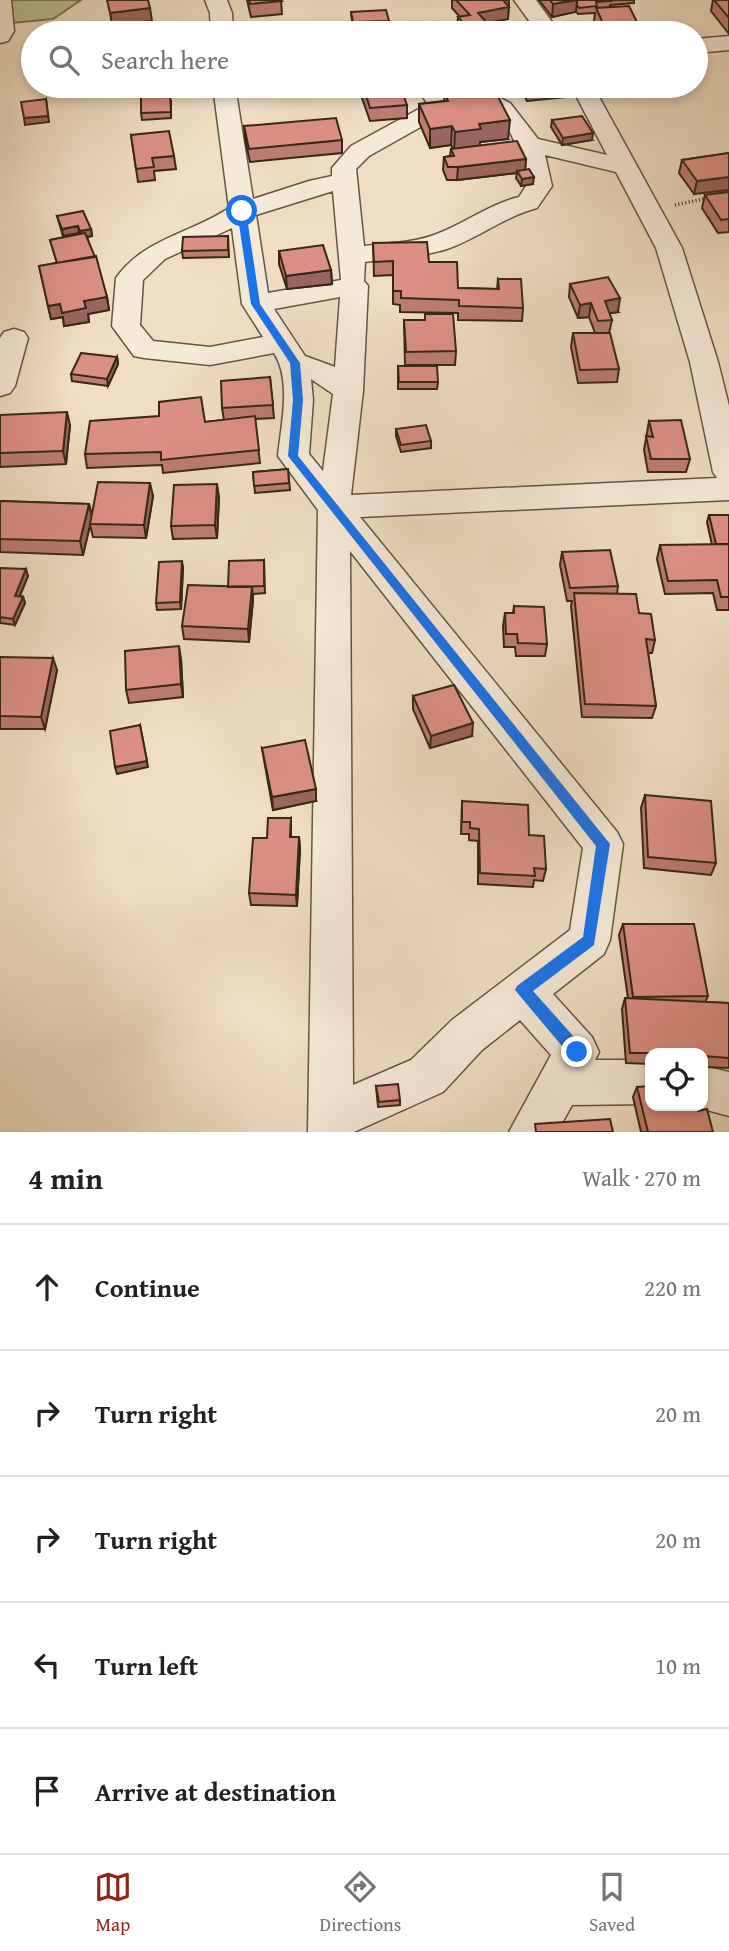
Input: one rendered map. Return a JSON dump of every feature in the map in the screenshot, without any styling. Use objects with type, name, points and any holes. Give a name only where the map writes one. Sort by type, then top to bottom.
[{"type":"street","points":[[0,0],[3,31],[0,36]]},
{"type":"street","points":[[216,0],[221,21]]},
{"type":"street","points":[[525,0],[540,21]]},
{"type":"street","points":[[708,45],[729,43]]},
{"type":"street","points":[[226,98],[256,304],[287,353],[298,400],[293,456],[334,507],[603,844],[589,940],[467,1035],[427,1076],[331,1124],[334,507],[348,391],[354,286],[350,256],[344,168],[360,151],[441,106],[488,101],[502,108],[530,144],[539,186],[528,203],[511,207],[499,216],[438,243],[350,256]]},
{"type":"street","points":[[435,98],[441,106]]},
{"type":"street","points":[[589,98],[670,248],[704,362],[729,472]]},
{"type":"street","points":[[530,144],[626,167]]},
{"type":"street","points":[[345,182],[318,186],[242,211],[225,222],[156,253],[130,278],[126,326],[144,349],[210,356],[287,353],[326,374],[348,391]]},
{"type":"street","points":[[256,304],[354,286]]},
{"type":"street","points":[[0,386],[14,338]]},
{"type":"street","points":[[334,507],[729,489]]},
{"type":"street","points":[[522,990],[577,1052],[532,1132]]},
{"type":"street","points":[[559,1083],[645,1082]]},
{"type":"street","points":[[708,1089],[729,1094]]},
{"type":"path","points":[[651,210],[716,197]]},
{"type":"green space","points":[[0,0],[81,0],[53,19],[0,24]]},
{"type":"building","points":[[107,0],[148,0],[150,8],[110,13]]},
{"type":"building","points":[[249,0],[281,0],[282,1],[250,4]]},
{"type":"building","points":[[456,0],[503,0],[509,7],[478,13],[485,21],[462,21],[458,17],[470,15]]},
{"type":"building","points":[[550,0],[575,0],[553,4]]},
{"type":"building","points":[[577,0],[611,1],[596,2],[597,6],[579,8]]},
{"type":"building","points":[[714,0],[729,0],[729,18]]},
{"type":"building","points":[[629,6],[636,21],[602,21],[596,8]]},
{"type":"building","points":[[386,10],[389,21],[353,21],[351,12]]},
{"type":"building","points":[[141,98],[170,98],[171,112],[141,113]]},
{"type":"building","points":[[367,98],[404,98],[407,105],[370,108]]},
{"type":"building","points":[[447,98],[499,98],[510,120],[479,124],[481,129],[455,132],[452,126],[430,129],[419,104],[448,101]]},
{"type":"building","points":[[46,99],[48,116],[24,118],[21,102]]},
{"type":"building","points":[[582,116],[593,133],[563,138],[552,120]]},
{"type":"building","points":[[336,118],[342,140],[249,149],[244,126]]},
{"type":"building","points":[[169,131],[174,156],[152,158],[154,167],[136,169],[131,135]]},
{"type":"building","points":[[517,141],[526,159],[448,167],[444,157],[454,156],[451,149]]},
{"type":"building","points":[[729,153],[729,177],[697,181],[682,160]]},
{"type":"building","points":[[529,169],[534,177],[522,179],[517,171]]},
{"type":"building","points":[[729,192],[729,219],[721,220],[705,195]]},
{"type":"building","points":[[83,211],[91,229],[80,231],[78,226],[62,229],[57,216]]},
{"type":"building","points":[[85,233],[95,257],[57,263],[50,240]]},
{"type":"building","points":[[228,236],[228,250],[182,251],[183,237]]},
{"type":"building","points":[[427,242],[429,262],[457,262],[458,288],[499,289],[498,279],[521,279],[523,308],[459,306],[459,300],[401,298],[401,291],[393,291],[393,261],[374,262],[373,243]]},
{"type":"building","points":[[323,245],[331,270],[286,276],[279,251]]},
{"type":"building","points":[[96,256],[107,297],[84,301],[86,308],[62,313],[60,304],[48,306],[39,266]]},
{"type":"building","points":[[608,277],[620,298],[605,301],[612,320],[598,321],[591,303],[580,305],[570,284]]},
{"type":"building","points":[[425,314],[453,314],[456,351],[406,352],[404,320],[425,320]]},
{"type":"building","points":[[573,333],[610,333],[619,369],[580,370]]},
{"type":"building","points":[[81,353],[117,357],[107,379],[71,374]]},
{"type":"building","points":[[398,366],[437,366],[438,382],[399,382]]},
{"type":"building","points":[[270,377],[273,405],[222,408],[221,381]]},
{"type":"building","points":[[201,397],[205,422],[255,416],[259,450],[161,460],[161,452],[85,454],[90,421],[159,416],[159,402]]},
{"type":"building","points":[[67,412],[63,451],[0,453],[0,415]]},
{"type":"building","points":[[681,420],[690,459],[651,459],[646,436],[653,437],[649,421]]},
{"type":"building","points":[[426,425],[431,441],[401,445],[396,429]]},
{"type":"building","points":[[288,469],[289,483],[254,486],[253,472]]},
{"type":"building","points":[[98,482],[150,483],[144,525],[90,524]]},
{"type":"building","points":[[217,484],[215,525],[171,526],[174,485]]},
{"type":"building","points":[[0,501],[89,504],[80,541],[0,539]]},
{"type":"building","points":[[709,515],[729,515],[729,544],[716,544]]},
{"type":"building","points":[[729,544],[729,597],[721,597],[717,580],[668,581],[660,545]]},
{"type":"building","points":[[610,550],[618,586],[570,588],[562,552]]},
{"type":"building","points":[[264,560],[264,586],[228,587],[229,561]]},
{"type":"building","points":[[182,561],[180,602],[156,603],[159,562]]},
{"type":"building","points":[[0,568],[26,569],[15,596],[23,597],[13,619],[0,617]]},
{"type":"building","points":[[188,585],[252,587],[248,629],[182,626]]},
{"type":"building","points":[[574,593],[636,594],[639,613],[651,614],[655,640],[646,639],[656,706],[585,704]]},
{"type":"building","points":[[514,606],[544,607],[547,644],[518,643],[517,634],[506,634],[505,613],[514,613]]},
{"type":"building","points":[[179,646],[181,684],[126,690],[125,651]]},
{"type":"building","points":[[0,657],[53,658],[41,717],[0,716]]},
{"type":"building","points":[[454,685],[473,723],[431,736],[413,696]]},
{"type":"building","points":[[140,725],[147,761],[115,767],[110,731]]},
{"type":"building","points":[[305,740],[316,789],[272,797],[262,748]]},
{"type":"building","points":[[645,795],[711,801],[716,863],[648,857]]},
{"type":"building","points":[[462,801],[528,805],[529,835],[544,836],[546,869],[534,868],[535,876],[480,873],[479,829],[470,828],[470,822],[462,822]]},
{"type":"building","points":[[268,818],[291,818],[290,837],[299,837],[296,895],[249,893],[253,838],[267,838]]},
{"type":"building","points":[[623,924],[694,924],[708,996],[633,997]]},
{"type":"building","points":[[625,998],[729,1003],[729,1058],[708,1056],[708,1048],[645,1048],[645,1053],[630,1053]]},
{"type":"building","points":[[398,1084],[400,1100],[379,1102],[376,1086]]},
{"type":"building","points":[[645,1086],[645,1111],[708,1111],[713,1132],[648,1132],[637,1087]]},
{"type":"building","points":[[610,1119],[613,1132],[536,1132],[535,1124]]},
{"type":"route","points":[[242,211],[248,266],[256,304],[295,363],[298,400],[293,456],[603,844],[589,940],[522,990],[577,1052]]}]
